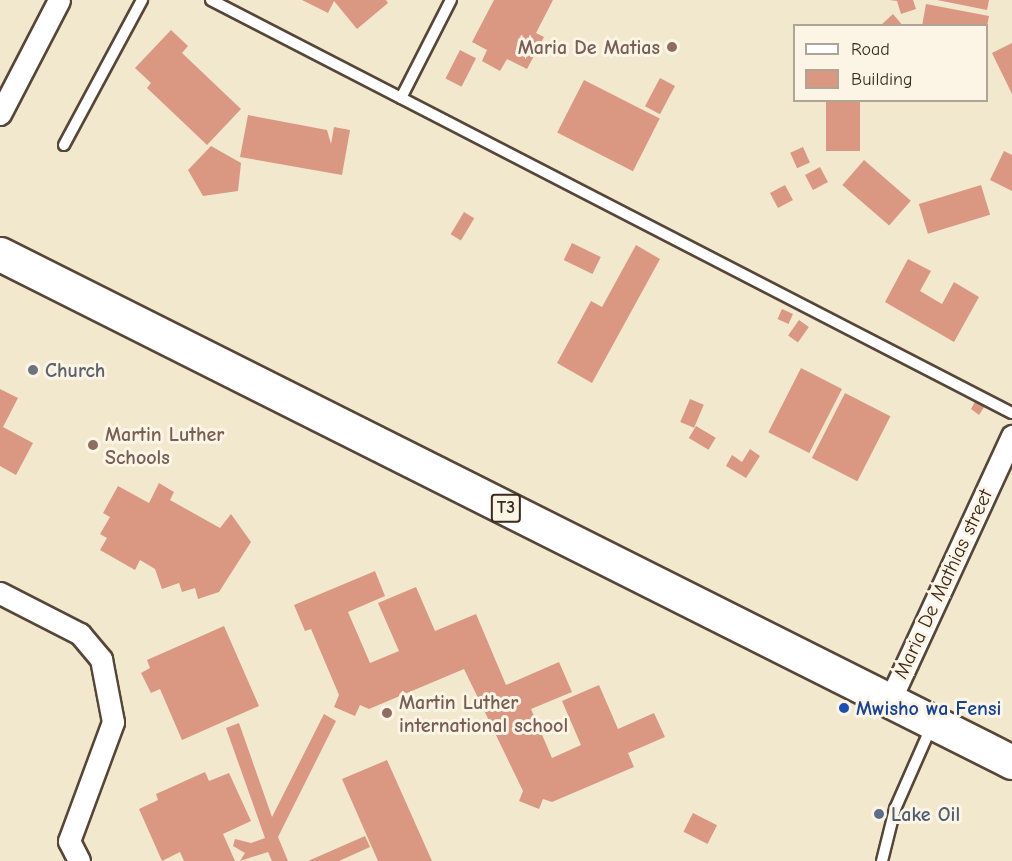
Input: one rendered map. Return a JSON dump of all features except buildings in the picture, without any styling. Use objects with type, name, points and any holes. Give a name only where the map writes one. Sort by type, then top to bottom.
[{"type":"highway","name":"T3","points":[[0,254],[1012,762]]},
{"type":"street","points":[[0,114],[59,0]]},
{"type":"street","name":"Maria De Mathias street","points":[[890,700],[1012,436]]},
{"type":"street","points":[[0,592],[80,634],[101,659],[113,722],[69,841],[79,861]]},
{"type":"lane","points":[[64,145],[142,0]]},
{"type":"lane","points":[[211,0],[1012,413]]},
{"type":"lane","points":[[401,98],[451,0]]},
{"type":"lane","points":[[882,861],[895,808],[934,722]]},
{"type":"place","name":"Maria De Matias","points":[[672,47]]},
{"type":"place","name":"Church","points":[[33,370]]},
{"type":"place","name":"Martin Luther Schools","points":[[93,445]]},
{"type":"place","name":"Mwisho wa Fensi","points":[[844,708]]},
{"type":"place","name":"Martin Luther international school","points":[[387,713]]},
{"type":"place","name":"Lake Oil","points":[[879,814]]}]
